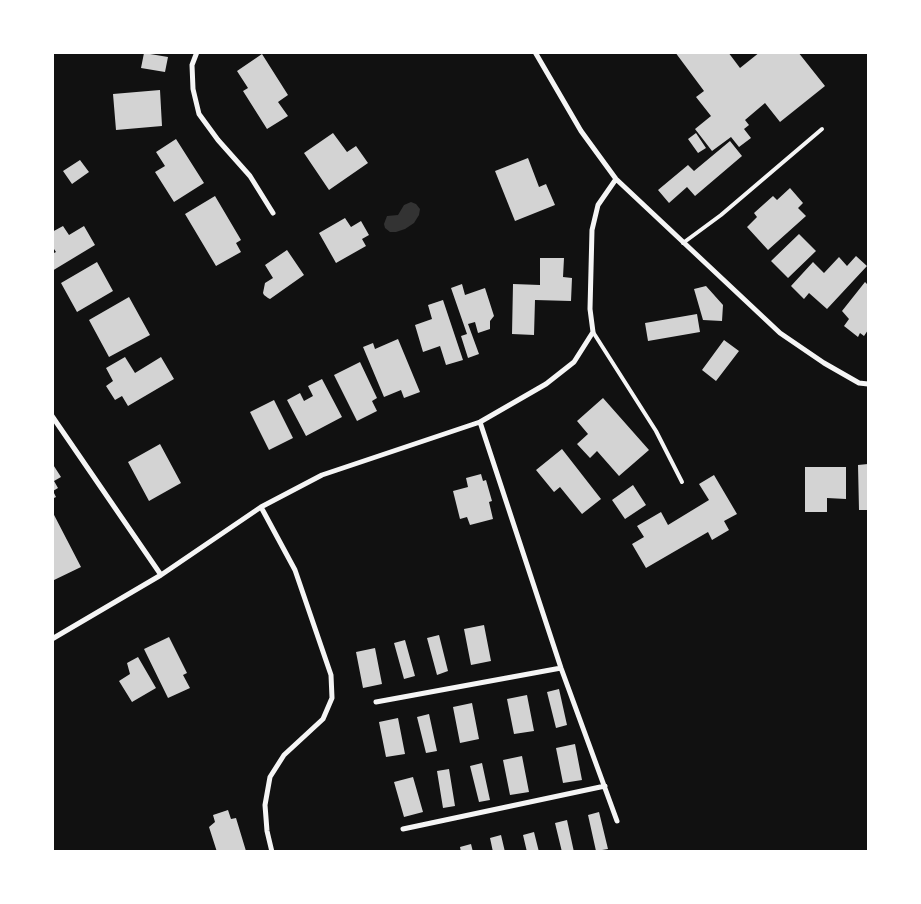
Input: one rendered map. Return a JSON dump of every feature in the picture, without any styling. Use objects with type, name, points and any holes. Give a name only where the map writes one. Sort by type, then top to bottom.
[{"type":"street","points":[[197,52],[192,65],[192,89],[199,114],[218,140],[250,176],[274,214]]},
{"type":"street","points":[[534,52],[581,131],[616,179],[780,333],[824,363],[859,383],[868,384]]},
{"type":"street","points":[[52,639],[161,575],[261,507],[322,475],[480,422],[546,384],[574,362],[593,332],[590,309],[592,230],[598,205],[616,179]]},
{"type":"street","points":[[52,416],[161,575]]},
{"type":"street","points":[[480,422],[561,668],[617,821]]},
{"type":"street","points":[[261,507],[295,570],[331,675],[332,698],[323,719],[284,755],[270,777],[265,805],[267,831],[272,852]]},
{"type":"street","points":[[376,702],[561,668]]},
{"type":"street","points":[[403,829],[605,786]]},
{"type":"lane","points":[[683,243],[721,215],[822,129]]},
{"type":"lane","points":[[593,332],[656,431],[682,482]]},
{"type":"shaded area","points":[[411,202],[420,209],[414,223],[396,232],[390,232],[385,228],[384,224],[387,216],[398,215],[404,205]]},
{"type":"building","points":[[675,52],[728,52],[740,68],[760,52],[798,52],[825,86],[780,122],[765,103],[745,120],[749,125],[744,129],[751,138],[739,147],[731,137],[712,151],[695,129],[711,116],[696,97],[704,91]]},
{"type":"building","points":[[144,53],[168,57],[165,72],[141,68]]},
{"type":"building","points":[[262,54],[288,95],[278,102],[288,116],[267,129],[243,91],[248,88],[237,71]]},
{"type":"building","points":[[160,90],[162,126],[116,130],[113,94]]},
{"type":"building","points":[[333,133],[347,152],[356,146],[368,163],[329,190],[304,153]]},
{"type":"building","points":[[696,133],[706,148],[698,153],[688,139]]},
{"type":"building","points":[[176,139],[204,183],[174,202],[155,172],[165,166],[156,152]]},
{"type":"building","points":[[730,141],[742,156],[695,196],[687,187],[669,203],[658,190],[688,165],[694,171]]},
{"type":"building","points":[[528,158],[539,187],[546,184],[555,205],[515,221],[495,171]]},
{"type":"building","points":[[80,160],[89,172],[72,184],[63,171]]},
{"type":"building","points":[[790,188],[803,203],[798,208],[806,216],[768,250],[747,227],[757,217],[754,213],[773,196],[777,200]]},
{"type":"building","points":[[215,196],[241,240],[236,243],[241,252],[216,266],[185,214]]},
{"type":"building","points":[[345,218],[351,227],[361,221],[369,235],[362,239],[366,246],[336,263],[319,233]]},
{"type":"building","points":[[63,226],[69,235],[84,226],[95,245],[52,271],[52,254],[56,252],[52,246],[52,232]]},
{"type":"building","points":[[799,234],[816,251],[788,278],[771,261]]},
{"type":"building","points":[[287,250],[304,275],[270,299],[263,293],[265,283],[273,278],[265,265]]},
{"type":"building","points":[[856,256],[867,266],[827,309],[809,293],[804,299],[791,286],[813,262],[824,273],[839,257],[847,266]]},
{"type":"building","points":[[540,258],[564,258],[563,277],[572,278],[571,301],[535,300],[534,335],[512,334],[513,284],[540,285]]},
{"type":"building","points":[[97,262],[113,291],[77,312],[61,283]]},
{"type":"building","points":[[865,282],[868,285],[868,330],[864,336],[860,333],[858,337],[844,326],[849,319],[842,311]]},
{"type":"building","points":[[462,284],[465,295],[485,288],[494,316],[490,321],[490,329],[478,333],[475,322],[468,324],[479,354],[468,358],[461,336],[467,334],[451,288]]},
{"type":"building","points":[[706,286],[723,305],[722,321],[703,320],[694,289]]},
{"type":"building","points":[[129,297],[150,335],[109,357],[89,320]]},
{"type":"building","points":[[443,300],[463,360],[446,365],[440,346],[423,352],[415,325],[432,319],[428,305]]},
{"type":"building","points":[[697,314],[700,332],[648,341],[645,323]]},
{"type":"building","points":[[398,339],[420,392],[404,398],[401,390],[384,397],[363,347],[373,343],[375,349]]},
{"type":"building","points":[[724,340],[739,351],[716,381],[702,370]]},
{"type":"building","points":[[125,357],[135,373],[161,357],[174,379],[128,406],[122,396],[115,400],[106,386],[113,381],[106,368]]},
{"type":"building","points":[[360,362],[377,398],[372,401],[377,411],[357,421],[334,375]]},
{"type":"building","points":[[322,379],[342,417],[306,436],[287,400],[300,393],[304,401],[313,396],[308,386]]},
{"type":"building","points":[[603,398],[649,450],[619,476],[597,451],[590,458],[577,444],[588,434],[577,421]]},
{"type":"building","points":[[274,400],[293,438],[269,450],[250,412]]},
{"type":"building","points":[[160,444],[181,483],[149,501],[128,462]]},
{"type":"building","points":[[562,449],[601,499],[582,514],[560,487],[554,492],[536,470]]},
{"type":"building","points":[[52,463],[61,477],[54,481],[58,488],[53,491],[56,497],[52,499]]},
{"type":"building","points":[[868,464],[868,510],[859,510],[858,465]]},
{"type":"building","points":[[805,467],[846,467],[846,499],[827,498],[827,512],[805,512]]},
{"type":"building","points":[[481,474],[483,481],[486,480],[492,501],[489,502],[493,519],[470,525],[467,517],[460,519],[453,491],[468,487],[466,478]]},
{"type":"building","points":[[714,475],[737,514],[724,521],[729,530],[712,540],[708,532],[646,568],[632,544],[644,537],[637,526],[661,512],[668,525],[709,500],[699,484]]},
{"type":"building","points":[[633,485],[646,505],[625,519],[612,500]]},
{"type":"building","points":[[52,511],[81,567],[52,581]]},
{"type":"building","points":[[484,625],[491,661],[471,665],[464,629]]},
{"type":"building","points":[[439,635],[448,671],[437,675],[427,638]]},
{"type":"building","points":[[169,637],[187,673],[183,675],[190,688],[168,698],[144,649]]},
{"type":"building","points":[[405,640],[415,676],[404,679],[394,643]]},
{"type":"building","points":[[375,648],[382,684],[363,688],[356,652]]},
{"type":"building","points":[[138,657],[156,688],[132,702],[119,681],[130,674],[127,663]]},
{"type":"building","points":[[559,689],[567,725],[556,728],[547,692]]},
{"type":"building","points":[[527,695],[534,731],[514,734],[507,699]]},
{"type":"building","points":[[472,703],[479,739],[460,743],[453,707]]},
{"type":"building","points":[[429,714],[437,751],[426,753],[417,717]]},
{"type":"building","points":[[398,718],[405,754],[386,757],[379,722]]},
{"type":"building","points":[[575,744],[582,780],[563,783],[556,748]]},
{"type":"building","points":[[522,756],[529,792],[510,795],[503,760]]},
{"type":"building","points":[[482,763],[490,800],[479,802],[470,766]]},
{"type":"building","points":[[449,769],[455,806],[443,808],[437,771]]},
{"type":"building","points":[[413,777],[423,812],[404,817],[394,782]]},
{"type":"building","points":[[228,810],[231,819],[236,818],[246,851],[217,852],[209,827],[215,822],[213,815]]},
{"type":"building","points":[[599,812],[608,849],[596,851],[588,815]]},
{"type":"building","points":[[567,820],[574,852],[562,852],[555,823]]},
{"type":"building","points":[[534,832],[539,852],[527,852],[523,835]]},
{"type":"building","points":[[501,835],[505,852],[493,852],[490,838]]},
{"type":"building","points":[[471,844],[473,852],[461,852],[460,847]]}]
